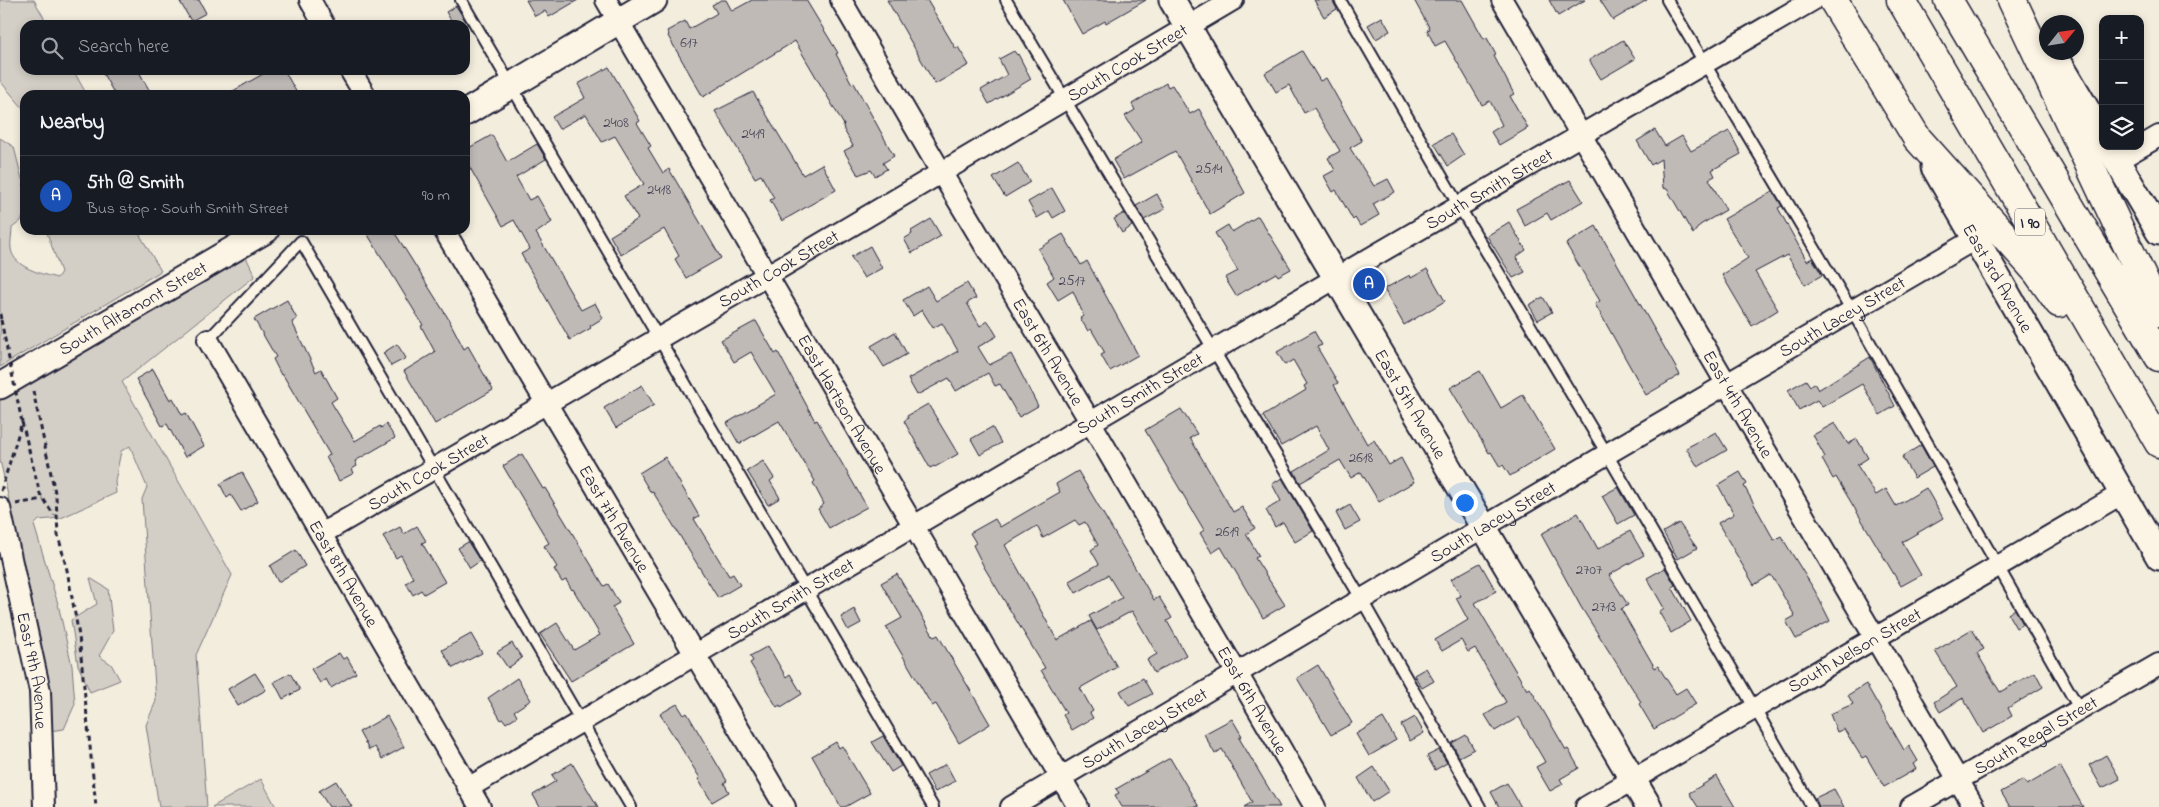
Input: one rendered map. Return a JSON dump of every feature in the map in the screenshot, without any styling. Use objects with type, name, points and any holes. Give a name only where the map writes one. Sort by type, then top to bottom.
[{"type":"main road","name":"East 3rd Avenue","points":[[1833,0],[1917,138]]},
{"type":"main road","name":"I 90","points":[[1901,0],[2156,439]]},
{"type":"main road","name":"I 90","points":[[1948,0],[2159,357]]},
{"type":"main road","points":[[2012,0],[2159,313]]},
{"type":"main road","points":[[1917,138],[2036,272],[2156,439]]},
{"type":"street","points":[[310,0],[321,20]]},
{"type":"street","points":[[470,110],[511,85],[612,10],[654,0]]},
{"type":"street","name":"East 6th Avenue","points":[[841,0],[1315,807]]},
{"type":"street","name":"East 5th Avenue","points":[[1172,0],[1649,807]]},
{"type":"street","name":"South Cook Street","points":[[321,534],[768,275],[1233,0]]},
{"type":"street","name":"East 4th Avenue","points":[[1502,0],[1974,807]]},
{"type":"street","name":"South Smith Street","points":[[468,788],[1813,0]]},
{"type":"street","points":[[2022,0],[2039,29]]},
{"type":"street","name":"East Hartson Avenue","points":[[612,10],[1078,807]]},
{"type":"street","points":[[2058,60],[2099,130]]},
{"type":"street","points":[[353,75],[362,90]]},
{"type":"street","points":[[2159,136],[2112,154],[2159,232]]},
{"type":"street","name":"East 3rd Avenue","points":[[1917,138],[2159,557]]},
{"type":"street","name":"South Altamont Street","points":[[0,386],[257,235]]},
{"type":"street","name":"East 7th Avenue","points":[[447,235],[785,807]]},
{"type":"street","name":"South Lacey Street","points":[[1011,807],[1975,239]]},
{"type":"street","name":"East 8th Avenue","points":[[208,340],[480,807]]},
{"type":"street","name":"South Nelson Street","points":[[1586,807],[2123,493]]},
{"type":"street","name":"East 9th Avenue","points":[[4,507],[40,691],[44,807]]},
{"type":"street","name":"South Regal Street","points":[[1911,807],[2159,664]]},
{"type":"lane","points":[[461,0],[933,807]]},
{"type":"lane","points":[[1006,0],[1362,600],[1480,807]]},
{"type":"lane","points":[[1340,0],[1459,206],[1608,454],[1753,709],[1812,807]]},
{"type":"lane","points":[[1667,0],[1703,64],[1852,311],[2080,710]]},
{"type":"lane","points":[[208,340],[301,241],[631,807]]},
{"type":"path","points":[[0,314],[22,422],[43,499],[56,518]]},
{"type":"path","points":[[28,368],[56,497],[56,518],[79,636],[96,807]]},
{"type":"path","points":[[0,496],[22,422]]},
{"type":"path","points":[[4,507],[43,499]]},
{"type":"shaded area","points":[[0,0],[34,0],[45,20],[20,20],[20,75],[76,75],[84,90],[20,90],[20,104],[0,81]]},
{"type":"shaded area","points":[[0,138],[14,147],[20,171],[20,222],[12,228],[11,244],[13,256],[17,261],[29,269],[57,278],[61,272],[48,235],[140,235],[161,271],[0,367]]},
{"type":"shaded area","points":[[245,255],[255,276],[122,382],[232,575],[196,655],[207,807],[159,807],[146,725],[156,701],[142,499],[147,487],[130,446],[121,451],[115,481],[116,493],[61,518],[39,520],[34,525],[58,604],[72,666],[75,704],[64,729],[49,731],[47,686],[40,637],[0,460],[0,395]]},
{"type":"shaded area","points":[[90,578],[108,589],[113,631],[99,656],[111,664],[120,680],[90,692],[78,665],[71,620],[97,604]]},
{"type":"shaded area","points":[[261,779],[276,807],[212,807]]},
{"type":"building","points":[[179,0],[199,0],[206,13],[190,20]]},
{"type":"building","points":[[526,0],[578,0],[549,17],[545,11],[535,16]]},
{"type":"building","points":[[721,0],[726,0],[732,11],[752,0],[806,0],[838,53],[836,54],[852,84],[854,83],[894,156],[883,163],[887,169],[875,176],[871,170],[858,175],[844,151],[853,146],[844,130],[844,125],[795,41],[703,97],[668,36],[667,31],[685,21],[689,29],[714,15],[717,13],[712,5]]},
{"type":"building","points":[[887,0],[927,0],[956,49],[958,47],[969,65],[935,84]]},
{"type":"building","points":[[1063,0],[1146,0],[1106,23],[1105,21],[1082,34]]},
{"type":"building","points":[[1314,0],[1332,0],[1337,9],[1324,17]]},
{"type":"building","points":[[1414,0],[1462,0],[1484,39],[1487,38],[1496,55],[1494,56],[1514,94],[1510,96],[1528,128],[1499,145],[1491,132],[1502,125],[1490,101],[1482,105],[1445,41],[1435,46],[1427,30],[1430,29]]},
{"type":"building","points":[[1549,0],[1585,0],[1558,16]]},
{"type":"building","points":[[1600,0],[1647,0],[1613,20]]},
{"type":"building","points":[[456,6],[465,20],[451,20],[446,12]]},
{"type":"building","points":[[1382,17],[1390,31],[1376,39],[1368,25]]},
{"type":"building","points":[[1623,40],[1635,59],[1601,79],[1589,60]]},
{"type":"building","points":[[1014,51],[1018,54],[1031,79],[989,104],[981,90],[1007,75],[999,59]]},
{"type":"building","points":[[1302,51],[1320,81],[1326,78],[1362,141],[1350,148],[1374,186],[1388,179],[1395,192],[1373,204],[1379,215],[1360,226],[1355,218],[1353,220],[1336,190],[1333,192],[1324,176],[1335,170],[1328,158],[1340,151],[1314,108],[1304,113],[1289,85],[1276,92],[1265,73]]},
{"type":"building","points":[[609,67],[640,121],[637,123],[651,146],[648,148],[663,173],[669,169],[721,258],[686,278],[675,259],[679,256],[664,229],[621,255],[610,236],[638,219],[624,196],[644,184],[615,136],[602,142],[586,114],[559,129],[552,117],[585,98],[578,84]]},
{"type":"building","points":[[104,75],[141,75],[149,90],[112,90]]},
{"type":"building","points":[[261,75],[287,75],[295,90],[235,90]]},
{"type":"building","points":[[1166,83],[1168,87],[1172,85],[1190,114],[1199,109],[1245,193],[1210,214],[1175,151],[1124,179],[1113,160],[1142,142],[1125,116],[1135,110],[1132,104]]},
{"type":"building","points":[[753,92],[803,175],[822,164],[836,190],[782,221],[770,200],[774,198],[761,175],[755,178],[715,111]]},
{"type":"building","points":[[1655,130],[1665,146],[1682,136],[1691,151],[1729,131],[1741,154],[1712,170],[1715,176],[1709,179],[1726,210],[1700,225],[1693,234],[1667,189],[1663,188],[1661,159],[1651,165],[1637,141]]},
{"type":"building","points":[[1451,134],[1464,155],[1448,166],[1434,143]]},
{"type":"building","points":[[492,135],[507,162],[537,144],[546,159],[516,177],[529,200],[537,196],[552,222],[536,233],[581,310],[595,303],[603,318],[590,326],[591,328],[570,340],[521,254],[530,249],[514,220],[503,226],[470,168],[470,147]]},
{"type":"building","points":[[1018,163],[1030,182],[1005,197],[993,178]]},
{"type":"building","points":[[1570,180],[1583,201],[1551,220],[1547,213],[1525,226],[1516,209]]},
{"type":"building","points":[[1052,188],[1065,211],[1053,218],[1049,211],[1037,218],[1028,202]]},
{"type":"building","points":[[1773,191],[1782,206],[1778,208],[1807,261],[1812,258],[1822,275],[1805,285],[1787,255],[1755,272],[1778,310],[1752,326],[1722,275],[1748,258],[1724,219]]},
{"type":"building","points":[[1157,194],[1165,209],[1144,220],[1136,206]]},
{"type":"building","points":[[1124,213],[1132,226],[1122,233],[1114,219]]},
{"type":"building","points":[[1258,216],[1291,269],[1278,276],[1276,273],[1236,296],[1225,278],[1238,271],[1215,233],[1228,225],[1232,232]]},
{"type":"building","points":[[931,219],[941,236],[912,253],[904,239],[912,234],[911,231]]},
{"type":"building","points":[[1509,222],[1526,250],[1516,257],[1525,272],[1513,278],[1487,236]]},
{"type":"building","points":[[1596,226],[1680,375],[1646,395],[1595,304],[1600,301],[1566,244]]},
{"type":"building","points":[[1063,234],[1081,265],[1087,261],[1138,355],[1110,371],[1101,355],[1105,353],[1091,329],[1088,331],[1080,318],[1084,316],[1073,291],[1058,300],[1047,282],[1054,277],[1038,249]]},
{"type":"building","points":[[368,235],[396,235],[448,318],[464,349],[468,346],[493,390],[435,424],[404,371],[435,352],[421,326],[423,325]]},
{"type":"building","points":[[870,246],[882,268],[864,278],[851,257]]},
{"type":"building","points":[[1427,269],[1445,301],[1404,325],[1384,289],[1410,275],[1411,278]]},
{"type":"building","points":[[967,283],[976,298],[967,303],[980,326],[988,321],[997,336],[978,347],[989,365],[1011,354],[1038,406],[1019,417],[1000,384],[995,386],[988,373],[956,391],[949,378],[917,395],[908,379],[958,351],[942,323],[933,328],[922,310],[913,316],[903,300],[927,286],[936,301]]},
{"type":"building","points":[[1543,297],[1552,312],[1538,320],[1529,305]]},
{"type":"building","points":[[287,300],[297,319],[292,322],[316,372],[321,369],[337,398],[331,402],[355,441],[386,424],[395,438],[355,461],[357,466],[352,469],[354,473],[339,481],[326,457],[330,455],[283,375],[281,375],[273,359],[276,357],[254,319]]},
{"type":"building","points":[[756,321],[775,354],[778,352],[815,421],[817,420],[867,507],[829,528],[818,509],[824,504],[813,483],[815,481],[779,421],[739,444],[727,423],[776,394],[751,352],[734,362],[721,340]]},
{"type":"building","points":[[1314,331],[1322,345],[1317,347],[1338,383],[1334,385],[1367,444],[1374,440],[1389,465],[1401,458],[1414,482],[1379,502],[1361,472],[1351,478],[1340,460],[1300,483],[1294,471],[1329,450],[1316,426],[1281,446],[1263,416],[1306,390],[1304,386],[1307,384],[1293,360],[1285,365],[1277,352]]},
{"type":"building","points":[[895,332],[907,354],[884,367],[871,346]]},
{"type":"building","points":[[397,344],[406,358],[391,366],[383,353]]},
{"type":"building","points":[[1870,357],[1895,406],[1880,415],[1862,384],[1822,407],[1817,400],[1799,410],[1788,390],[1806,380],[1810,386],[1814,383],[1818,390]]},
{"type":"building","points":[[153,369],[170,400],[173,398],[182,415],[186,413],[204,446],[185,457],[167,424],[162,426],[136,379]]},
{"type":"building","points":[[1480,371],[1501,408],[1523,395],[1555,449],[1510,476],[1503,465],[1500,467],[1491,452],[1489,453],[1450,388]]},
{"type":"building","points":[[642,385],[654,405],[616,428],[604,408]]},
{"type":"building","points":[[928,404],[958,454],[930,468],[904,421],[908,418],[907,416]]},
{"type":"building","points":[[1181,409],[1197,434],[1190,438],[1233,512],[1242,507],[1255,528],[1246,534],[1259,556],[1255,558],[1285,605],[1263,618],[1221,547],[1212,553],[1200,533],[1204,530],[1145,430]]},
{"type":"building","points":[[1835,423],[1848,444],[1857,439],[1868,458],[1857,465],[1876,495],[1886,489],[1896,506],[1926,488],[1943,518],[1902,542],[1921,575],[1901,586],[1836,477],[1833,479],[1822,459],[1825,457],[1813,435]]},
{"type":"building","points":[[992,427],[1001,443],[980,455],[971,439]]},
{"type":"building","points":[[1716,432],[1727,450],[1698,467],[1686,448]]},
{"type":"building","points":[[1921,445],[1933,467],[1914,478],[1902,457]]},
{"type":"building","points":[[522,454],[543,489],[545,488],[604,586],[608,584],[619,603],[612,607],[634,644],[571,681],[540,634],[557,623],[574,650],[600,635],[573,589],[566,580],[562,582],[554,569],[557,567],[544,546],[549,543],[503,466]]},
{"type":"building","points":[[665,457],[699,516],[694,519],[729,576],[733,574],[740,585],[718,598],[653,492],[651,493],[639,473]]},
{"type":"building","points":[[763,461],[774,478],[770,481],[780,498],[768,505],[747,471]]},
{"type":"building","points":[[1078,471],[1154,600],[1159,597],[1172,618],[1167,621],[1186,655],[1154,673],[1147,660],[1157,654],[1132,611],[1097,630],[1089,616],[1122,598],[1108,575],[1076,593],[1069,581],[1099,564],[1091,550],[1098,545],[1085,522],[1079,525],[1075,520],[1043,538],[1037,526],[1005,545],[1057,640],[1091,621],[1117,667],[1080,688],[1093,711],[1090,713],[1093,718],[1072,730],[1063,715],[1066,713],[1041,670],[1045,668],[984,567],[973,545],[976,543],[970,533],[995,519],[1000,527],[1060,492],[1056,484]]},
{"type":"building","points":[[242,472],[258,501],[241,511],[231,495],[227,498],[220,484]]},
{"type":"building","points":[[1740,472],[1747,484],[1744,486],[1774,540],[1781,536],[1815,591],[1830,621],[1796,639],[1786,621],[1795,616],[1771,575],[1754,585],[1718,523],[1734,514],[1718,485]]},
{"type":"building","points":[[1282,478],[1313,531],[1295,542],[1283,522],[1275,527],[1266,510],[1281,501],[1272,484]]},
{"type":"building","points":[[1618,487],[1634,515],[1618,524],[1602,496]]},
{"type":"building","points":[[1350,505],[1360,522],[1345,530],[1336,513]]},
{"type":"building","points":[[1578,513],[1598,549],[1630,531],[1644,555],[1609,575],[1628,605],[1621,609],[1655,668],[1658,666],[1676,694],[1686,688],[1696,704],[1654,729],[1639,704],[1641,702],[1581,607],[1541,534]]},
{"type":"building","points":[[1679,523],[1697,548],[1678,559],[1663,532]]},
{"type":"building","points":[[417,526],[426,541],[422,543],[445,582],[424,594],[421,590],[413,595],[406,583],[413,578],[401,555],[396,558],[383,536],[400,527],[404,534]]},
{"type":"building","points":[[468,542],[480,561],[470,568],[458,548]]},
{"type":"building","points":[[296,550],[305,566],[278,582],[270,566]]},
{"type":"building","points":[[1480,563],[1496,591],[1475,603],[1527,690],[1530,688],[1566,750],[1568,749],[1579,768],[1560,779],[1563,784],[1550,791],[1536,767],[1545,762],[1519,717],[1495,731],[1485,715],[1506,702],[1475,648],[1468,652],[1461,640],[1442,651],[1435,640],[1468,620],[1456,598],[1461,596],[1451,579]]},
{"type":"building","points":[[1665,568],[1675,585],[1672,587],[1691,621],[1671,633],[1659,612],[1664,608],[1647,578]]},
{"type":"building","points":[[897,574],[934,637],[938,635],[990,724],[959,743],[936,704],[932,706],[886,627],[902,618],[881,583]]},
{"type":"building","points":[[854,609],[861,623],[848,630],[841,617]]},
{"type":"building","points":[[2015,609],[2023,624],[2016,628],[2008,614]]},
{"type":"building","points":[[1972,629],[1984,649],[1977,653],[2000,692],[2035,672],[2043,687],[2008,708],[2012,716],[1983,733],[1963,698],[1940,712],[1934,702],[1957,687],[1935,651]]},
{"type":"building","points":[[471,634],[482,653],[453,668],[442,650]]},
{"type":"building","points":[[512,643],[522,658],[508,668],[497,652]]},
{"type":"building","points":[[768,646],[786,677],[790,674],[802,694],[781,707],[780,705],[777,707],[750,663],[753,661],[750,656]]},
{"type":"building","points":[[339,653],[343,659],[347,657],[356,673],[331,688],[326,679],[320,683],[311,669]]},
{"type":"building","points":[[1318,665],[1352,723],[1331,735],[1297,678]]},
{"type":"building","points":[[1426,668],[1434,681],[1422,688],[1414,675]]},
{"type":"building","points":[[255,673],[266,690],[238,706],[228,689]]},
{"type":"building","points":[[290,673],[300,690],[283,699],[274,682]]},
{"type":"building","points":[[517,678],[531,700],[514,711],[517,716],[506,723],[503,719],[501,720],[488,698]]},
{"type":"building","points":[[1143,678],[1152,694],[1129,706],[1120,691]]},
{"type":"building","points":[[1866,684],[1904,750],[1909,746],[1918,761],[1913,764],[1916,769],[1884,787],[1866,756],[1862,758],[1844,729],[1837,732],[1830,714],[1853,704],[1848,695]]},
{"type":"building","points":[[677,704],[684,715],[687,713],[727,781],[724,783],[729,792],[712,802],[698,779],[700,778],[660,714]]},
{"type":"building","points":[[387,716],[404,747],[382,759],[375,747],[369,750],[359,732]]},
{"type":"building","points":[[1415,717],[1424,733],[1410,741],[1401,725]]},
{"type":"building","points":[[1383,718],[1396,740],[1369,756],[1356,734]]},
{"type":"building","points":[[1232,719],[1242,736],[1239,738],[1280,807],[1244,807],[1252,802],[1222,749],[1215,754],[1204,734]]},
{"type":"building","points":[[1466,735],[1474,749],[1459,757],[1452,743]]},
{"type":"building","points":[[883,736],[901,766],[891,772],[872,742]]},
{"type":"building","points":[[836,742],[839,748],[842,746],[870,793],[845,807],[841,807],[812,756]]},
{"type":"building","points":[[1439,750],[1447,763],[1435,770],[1427,756]]},
{"type":"building","points":[[2106,755],[2120,779],[2102,788],[2089,765]]},
{"type":"building","points":[[1170,758],[1199,807],[1122,807],[1115,795],[1119,793],[1116,789]]},
{"type":"building","points":[[572,763],[598,807],[540,807],[533,795],[556,781],[552,775]]},
{"type":"building","points":[[946,764],[955,781],[935,792],[926,775]]},
{"type":"building","points":[[2060,766],[2083,807],[2010,807],[2001,792],[2023,780],[2027,785]]},
{"type":"building","points":[[1374,767],[1389,791],[1372,802],[1358,778]]},
{"type":"building","points":[[1717,776],[1735,807],[1698,807],[1689,793]]},
{"type":"building","points":[[336,781],[352,807],[329,807],[319,791]]},
{"type":"building","points":[[1507,783],[1521,807],[1499,807],[1491,792]]},
{"type":"building","points":[[1834,789],[1844,807],[1819,807],[1815,798]]},
{"type":"place","name":"5th @ Smith","points":[[1369,284]]}]
